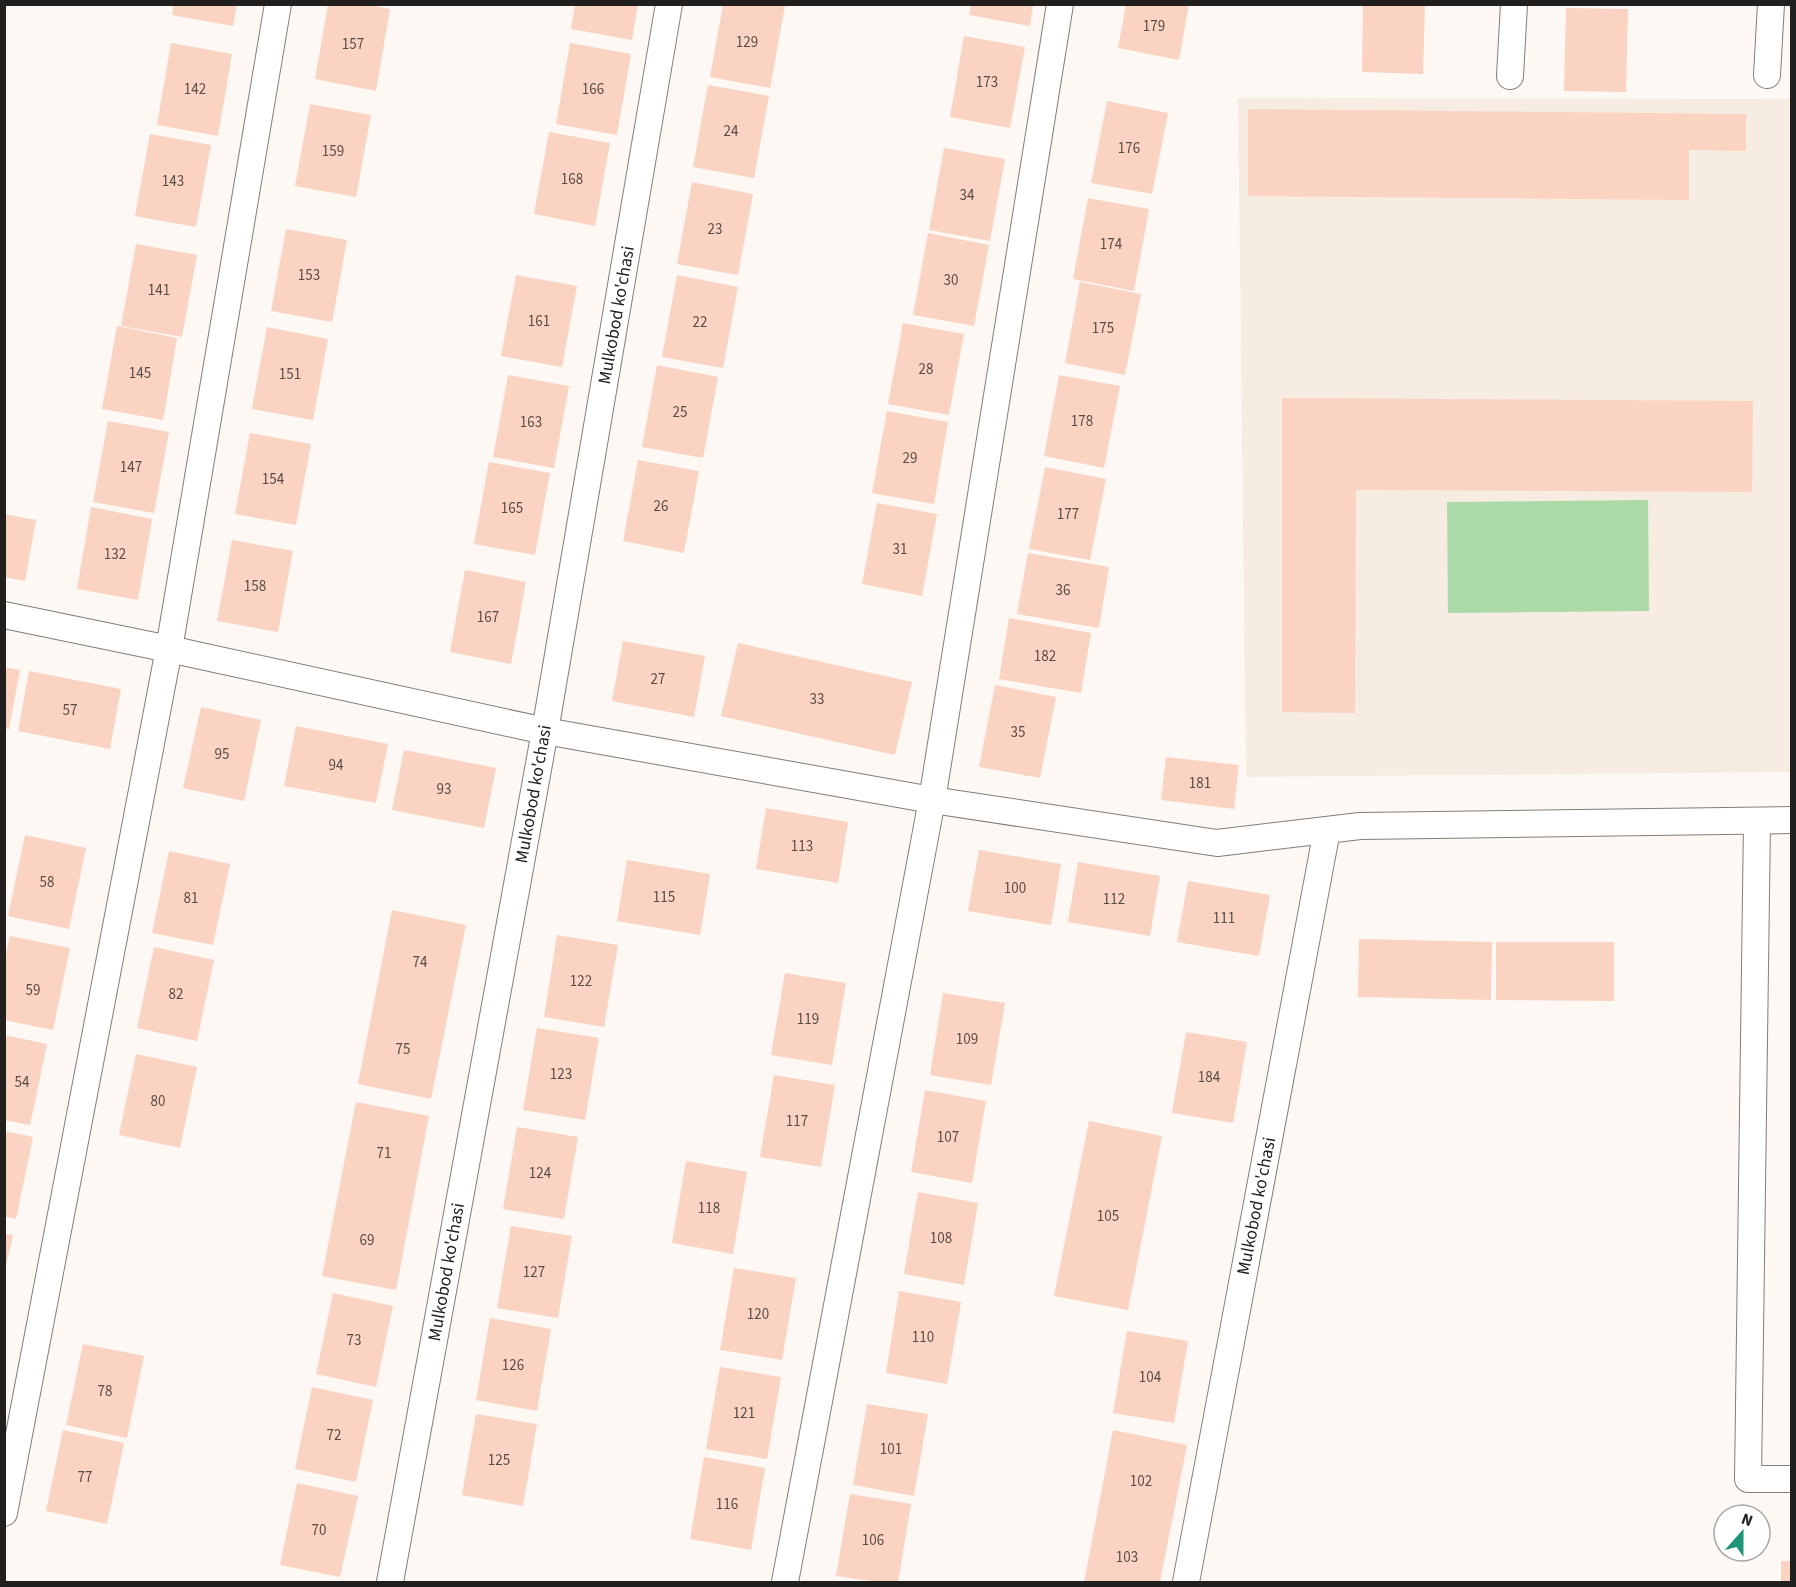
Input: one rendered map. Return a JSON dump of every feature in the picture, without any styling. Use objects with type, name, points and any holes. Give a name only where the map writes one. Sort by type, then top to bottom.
[{"type":"street","points":[[4,1512],[169,649],[278,4]]},
{"type":"street","name":"Mulkobod ko'chasi","points":[[390,1582],[545,731],[669,4]]},
{"type":"street","points":[[785,1582],[932,800],[1060,4]]},
{"type":"street","points":[[1510,76],[1514,4]]},
{"type":"street","points":[[1767,75],[1771,4]]},
{"type":"street","points":[[4,615],[545,731],[932,800],[1217,843],[1360,826],[1791,820]]},
{"type":"street","points":[[1756,821],[1748,1479],[1791,1479]]},
{"type":"street","name":"Mulkobod ko'chasi","points":[[1186,1582],[1327,830]]},
{"type":"shaded area","points":[[1238,98],[1791,99],[1791,772],[1246,777]]},
{"type":"green space","points":[[1648,500],[1649,611],[1448,613],[1447,502]]},
{"type":"building","points":[[174,4],[237,4],[233,26],[172,15]]},
{"type":"building","points":[[328,4],[366,4],[390,9],[376,91],[315,79]]},
{"type":"building","points":[[575,4],[638,4],[632,40],[571,29]]},
{"type":"building","points":[[723,4],[785,6],[770,88],[710,77]]},
{"type":"building","points":[[971,4],[1033,4],[1030,26],[969,15]]},
{"type":"building","points":[[1126,4],[1189,4],[1179,60],[1118,48]]},
{"type":"building","points":[[1363,4],[1425,4],[1423,74],[1362,72]]},
{"type":"building","points":[[1566,8],[1628,9],[1626,92],[1564,91]]},
{"type":"building","points":[[964,36],[1025,47],[1010,128],[950,117]]},
{"type":"building","points":[[171,43],[232,54],[218,136],[157,125]]},
{"type":"building","points":[[570,43],[631,54],[617,135],[556,124]]},
{"type":"building","points":[[708,85],[769,96],[754,178],[693,167]]},
{"type":"building","points":[[1107,101],[1168,113],[1152,194],[1091,183]]},
{"type":"building","points":[[310,104],[371,115],[356,197],[295,186]]},
{"type":"building","points":[[1248,109],[1746,114],[1746,151],[1689,150],[1689,200],[1248,196]]},
{"type":"building","points":[[549,132],[610,143],[595,226],[534,214]]},
{"type":"building","points":[[150,134],[211,145],[196,227],[135,216]]},
{"type":"building","points":[[944,148],[1005,159],[990,241],[929,230]]},
{"type":"building","points":[[692,182],[753,194],[738,275],[677,264]]},
{"type":"building","points":[[1088,198],[1149,209],[1134,291],[1073,279]]},
{"type":"building","points":[[286,229],[347,240],[332,322],[271,311]]},
{"type":"building","points":[[928,233],[989,245],[974,326],[913,315]]},
{"type":"building","points":[[136,244],[197,255],[182,337],[121,326]]},
{"type":"building","points":[[516,275],[577,286],[562,367],[501,356]]},
{"type":"building","points":[[677,275],[738,287],[723,368],[662,357]]},
{"type":"building","points":[[1080,282],[1141,294],[1125,375],[1065,363]]},
{"type":"building","points":[[903,323],[964,334],[949,415],[888,404]]},
{"type":"building","points":[[117,326],[177,338],[163,420],[102,409]]},
{"type":"building","points":[[267,327],[328,339],[313,420],[252,409]]},
{"type":"building","points":[[657,365],[718,377],[703,458],[642,447]]},
{"type":"building","points":[[508,375],[569,386],[554,468],[493,457]]},
{"type":"building","points":[[1059,375],[1120,386],[1104,468],[1044,456]]},
{"type":"building","points":[[1282,398],[1753,401],[1752,492],[1356,490],[1355,713],[1282,712]]},
{"type":"building","points":[[887,411],[948,422],[934,504],[872,493]]},
{"type":"building","points":[[108,421],[169,432],[154,513],[93,502]]},
{"type":"building","points":[[250,433],[311,444],[296,525],[235,514]]},
{"type":"building","points":[[638,460],[699,471],[684,553],[623,541]]},
{"type":"building","points":[[489,462],[550,473],[535,555],[474,544]]},
{"type":"building","points":[[1045,467],[1106,479],[1090,560],[1029,549]]},
{"type":"building","points":[[877,503],[937,514],[922,596],[862,584]]},
{"type":"building","points":[[91,507],[152,519],[138,600],[77,589]]},
{"type":"building","points":[[4,514],[36,520],[25,581],[4,577]]},
{"type":"building","points":[[232,540],[293,551],[278,632],[217,621]]},
{"type":"building","points":[[1028,553],[1109,567],[1099,628],[1017,614]]},
{"type":"building","points":[[465,570],[526,582],[511,664],[450,652]]},
{"type":"building","points":[[1009,618],[1091,633],[1081,693],[999,679]]},
{"type":"building","points":[[623,641],[705,656],[694,717],[612,701]]},
{"type":"building","points":[[738,643],[912,682],[895,755],[721,716]]},
{"type":"building","points":[[4,667],[20,670],[9,729],[4,728]]},
{"type":"building","points":[[29,671],[121,689],[110,749],[18,731]]},
{"type":"building","points":[[995,685],[1056,697],[1040,778],[979,767]]},
{"type":"building","points":[[201,707],[261,720],[244,801],[183,788]]},
{"type":"building","points":[[296,726],[388,744],[376,803],[284,786]]},
{"type":"building","points":[[404,750],[496,768],[484,828],[392,810]]},
{"type":"building","points":[[1166,757],[1239,765],[1234,809],[1161,800]]},
{"type":"building","points":[[766,808],[848,822],[838,883],[756,869]]},
{"type":"building","points":[[25,835],[86,848],[69,929],[8,916]]},
{"type":"building","points":[[979,850],[1061,864],[1051,925],[968,911]]},
{"type":"building","points":[[169,851],[230,864],[213,945],[152,933]]},
{"type":"building","points":[[627,860],[710,874],[700,935],[617,921]]},
{"type":"building","points":[[1078,862],[1160,876],[1150,936],[1068,922]]},
{"type":"building","points":[[1188,881],[1270,895],[1259,956],[1177,942]]},
{"type":"building","points":[[392,910],[466,925],[431,1099],[358,1084]]},
{"type":"building","points":[[557,935],[618,945],[604,1027],[544,1017]]},
{"type":"building","points":[[10,936],[70,948],[53,1030],[4,1020],[4,961]]},
{"type":"building","points":[[1359,939],[1492,942],[1491,1000],[1358,997]]},
{"type":"building","points":[[1496,942],[1614,942],[1614,1001],[1496,1000]]},
{"type":"building","points":[[154,947],[214,960],[197,1041],[137,1028]]},
{"type":"building","points":[[785,973],[846,983],[832,1065],[771,1055]]},
{"type":"building","points":[[943,993],[1005,1003],[991,1085],[930,1075]]},
{"type":"building","points":[[537,1028],[599,1038],[585,1120],[523,1110]]},
{"type":"building","points":[[1186,1032],[1247,1042],[1233,1123],[1172,1113]]},
{"type":"building","points":[[4,1035],[47,1044],[30,1125],[4,1120]]},
{"type":"building","points":[[136,1054],[197,1067],[180,1148],[119,1135]]},
{"type":"building","points":[[774,1075],[835,1085],[821,1167],[760,1157]]},
{"type":"building","points":[[925,1090],[986,1101],[972,1183],[911,1172]]},
{"type":"building","points":[[356,1102],[429,1116],[396,1290],[322,1276]]},
{"type":"building","points":[[1089,1121],[1162,1136],[1128,1310],[1054,1296]]},
{"type":"building","points":[[517,1127],[578,1137],[564,1219],[503,1209]]},
{"type":"building","points":[[4,1131],[33,1137],[16,1219],[4,1216]]},
{"type":"building","points":[[686,1161],[747,1172],[733,1254],[672,1243]]},
{"type":"building","points":[[918,1192],[978,1203],[964,1285],[904,1274]]},
{"type":"building","points":[[511,1226],[572,1236],[558,1318],[497,1308]]},
{"type":"building","points":[[4,1234],[13,1235],[5,1270],[4,1270]]},
{"type":"building","points":[[734,1268],[796,1278],[782,1360],[720,1350]]},
{"type":"building","points":[[899,1291],[961,1302],[947,1384],[886,1373]]},
{"type":"building","points":[[333,1293],[393,1306],[376,1387],[316,1374]]},
{"type":"building","points":[[490,1318],[551,1329],[537,1411],[476,1400]]},
{"type":"building","points":[[1127,1331],[1188,1341],[1174,1423],[1113,1413]]},
{"type":"building","points":[[83,1344],[144,1356],[127,1438],[66,1425]]},
{"type":"building","points":[[720,1367],[781,1377],[767,1459],[706,1449]]},
{"type":"building","points":[[312,1387],[373,1400],[356,1482],[295,1469]]},
{"type":"building","points":[[867,1404],[928,1414],[914,1496],[853,1485]]},
{"type":"building","points":[[476,1414],[537,1424],[523,1506],[462,1495]]},
{"type":"building","points":[[63,1430],[124,1443],[107,1524],[46,1511]]},
{"type":"building","points":[[1113,1430],[1187,1445],[1160,1582],[1084,1582]]},
{"type":"building","points":[[704,1457],[765,1468],[751,1550],[690,1539]]},
{"type":"building","points":[[297,1483],[358,1496],[340,1577],[280,1565]]},
{"type":"building","points":[[850,1494],[911,1504],[898,1582],[878,1582],[836,1576]]},
{"type":"building","points":[[1781,1561],[1792,1561],[1792,1582],[1781,1582]]}]
